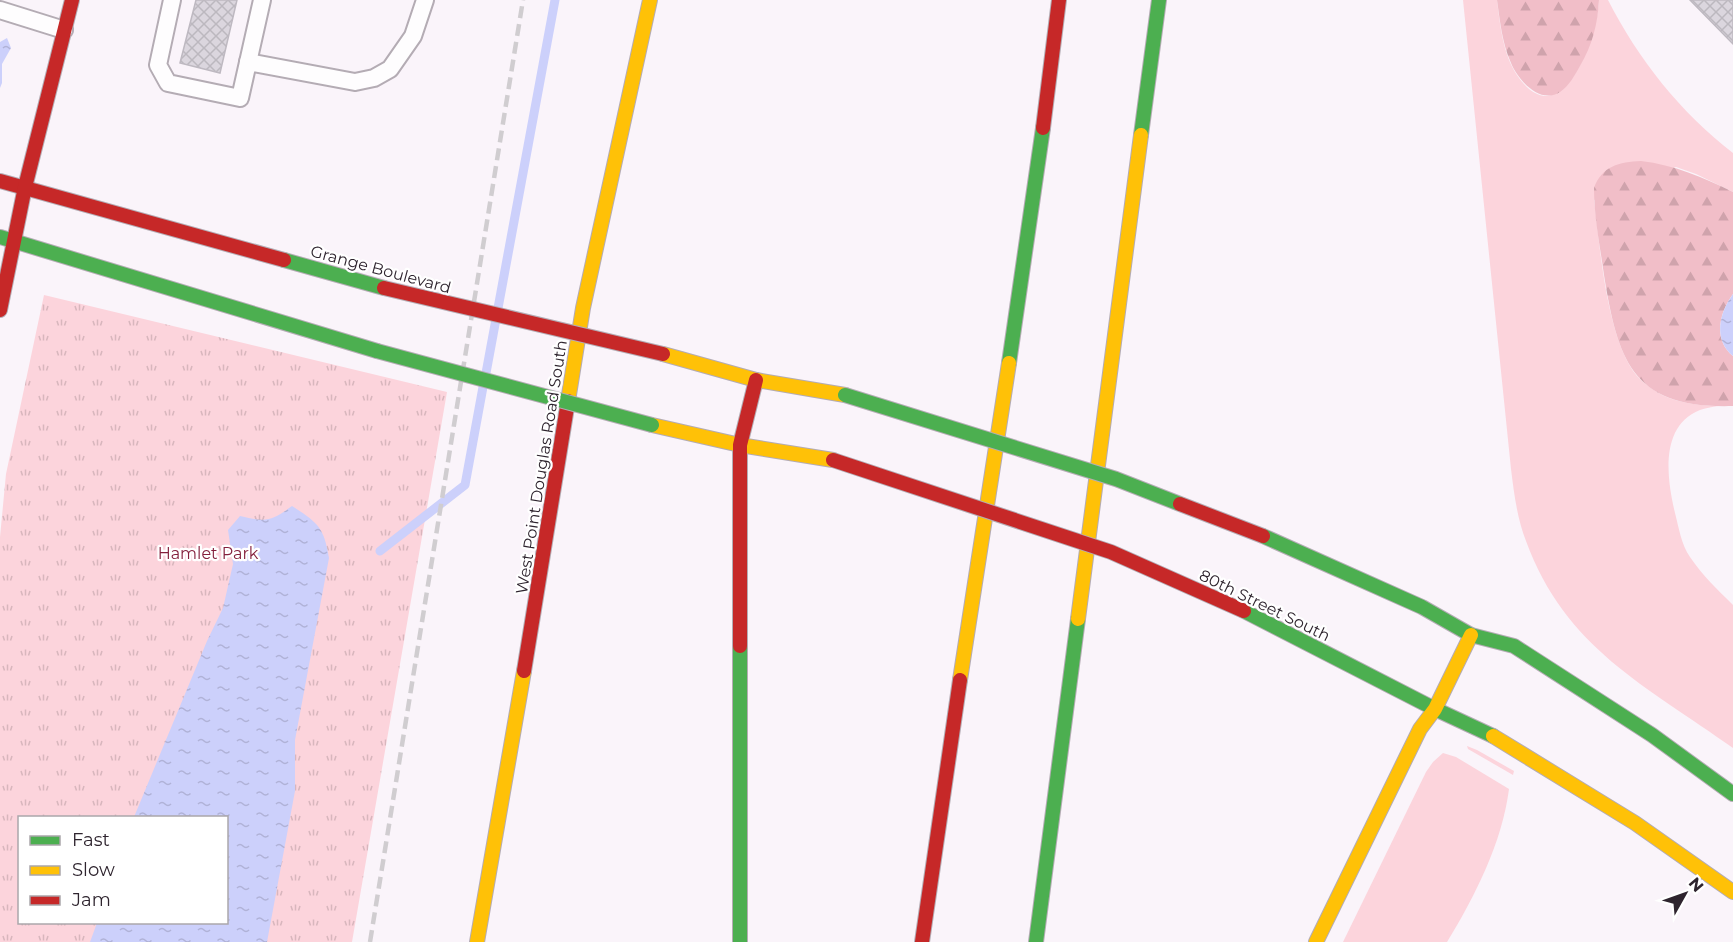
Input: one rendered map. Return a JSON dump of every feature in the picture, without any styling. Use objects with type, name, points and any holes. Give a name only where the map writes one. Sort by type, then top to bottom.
[{"type":"main road","points":[[0,310],[7,239],[25,187],[72,0]]},
{"type":"main road","name":"West Point Douglas Road South","points":[[477,942],[552,506],[583,308],[650,0]]},
{"type":"main road","points":[[922,942],[930,873],[1039,162],[1059,0]]},
{"type":"main road","points":[[1036,942],[1159,0]]},
{"type":"main road","name":"Grange Boulevard","points":[[0,181],[384,288],[663,354],[756,380]]},
{"type":"main road","points":[[7,239],[377,351],[652,425],[740,445]]},
{"type":"main road","points":[[740,942],[740,445],[756,380],[845,395],[1116,479],[1263,536],[1422,607],[1471,635],[1514,646],[1652,735],[1733,794]]},
{"type":"main road","name":"80th Street South","points":[[740,445],[833,460],[1111,552],[1244,611],[1511,746],[1635,823],[1733,892]]},
{"type":"main road","points":[[1316,942],[1420,729],[1435,709],[1471,635]]},
{"type":"lane","points":[[172,0],[158,65],[168,83],[240,98],[262,0]]},
{"type":"lane","points":[[248,62],[355,82],[374,78],[390,69],[412,36],[425,0]]},
{"type":"lane","points":[[0,10],[64,30]]},
{"type":"green space","points":[[1463,0],[1497,0],[1503,39],[1512,67],[1533,92],[1548,96],[1562,89],[1574,75],[1592,36],[1599,0],[1608,0],[1633,43],[1662,84],[1696,121],[1733,153],[1733,192],[1676,167],[1594,200],[1607,295],[1620,345],[1629,365],[1641,380],[1658,393],[1687,403],[1718,406],[1700,410],[1687,418],[1678,428],[1669,455],[1669,470],[1672,500],[1684,547],[1710,582],[1733,605],[1733,748],[1640,683],[1586,637],[1563,610],[1543,578],[1526,541],[1518,514],[1511,469]]},
{"type":"green space","points":[[1497,0],[1599,0],[1596,26],[1588,50],[1571,80],[1560,92],[1552,95],[1538,93],[1524,83],[1514,70],[1505,48]]},
{"type":"green space","points":[[1641,161],[1688,172],[1733,192],[1733,294],[1724,309],[1720,326],[1723,342],[1733,356],[1733,406],[1699,405],[1673,399],[1652,389],[1636,374],[1616,333],[1604,275],[1594,188],[1602,175],[1612,167]]},
{"type":"green space","name":"Hamlet Park","points":[[44,295],[447,392],[352,942],[0,942],[0,537],[6,474]]},
{"type":"green space","points":[[1467,746],[1514,771],[1513,775],[1468,749]]},
{"type":"green space","points":[[1443,753],[1456,757],[1509,789],[1494,849],[1468,906],[1447,942],[1343,942],[1426,772]]},
{"type":"water","points":[[7,38],[11,48],[2,64],[0,88],[0,42]]},
{"type":"water","points":[[1733,294],[1733,356],[1723,342],[1720,326],[1724,309]]},
{"type":"water","points":[[292,506],[314,522],[325,539],[329,558],[295,740],[295,791],[267,942],[90,942],[97,924],[228,924],[228,816],[134,816],[223,608],[233,564],[228,530],[240,516],[262,520],[278,515]]},
{"type":"building","points":[[196,0],[237,0],[220,73],[180,63]]},
{"type":"building","points":[[1690,0],[1733,0],[1733,44]]},
{"type":"waterway","points":[[486,373],[555,0]]},
{"type":"waterway","points":[[380,551],[465,485],[483,387]]},
{"type":"railway","points":[[370,942],[523,0]]},
{"type":"traffic: fast","points":[[1141,135],[1159,0]]},
{"type":"traffic: fast","points":[[1009,363],[1043,128]]},
{"type":"traffic: fast","points":[[0,237],[377,351]]},
{"type":"traffic: fast","points":[[284,260],[384,288]]},
{"type":"traffic: fast","points":[[377,351],[652,425]]},
{"type":"traffic: fast","points":[[845,395],[1116,479],[1180,504]]},
{"type":"traffic: fast","points":[[1263,536],[1422,607],[1471,635],[1514,646],[1652,735],[1733,794]]},
{"type":"traffic: fast","points":[[1244,611],[1435,709],[1493,736]]},
{"type":"traffic: fast","points":[[1036,942],[1078,619]]},
{"type":"traffic: fast","points":[[740,646],[740,942]]},
{"type":"traffic: slow","points":[[568,401],[583,308],[650,0]]},
{"type":"traffic: slow","points":[[1078,619],[1141,135]]},
{"type":"traffic: slow","points":[[663,354],[756,380],[845,395]]},
{"type":"traffic: slow","points":[[960,680],[1009,363]]},
{"type":"traffic: slow","points":[[652,425],[740,445],[833,460]]},
{"type":"traffic: slow","points":[[1316,942],[1420,729],[1435,709],[1471,635]]},
{"type":"traffic: slow","points":[[477,942],[524,671]]},
{"type":"traffic: slow","points":[[1493,736],[1635,823],[1733,892]]},
{"type":"traffic: jam","points":[[0,310],[25,187],[72,0]]},
{"type":"traffic: jam","points":[[1043,128],[1059,0]]},
{"type":"traffic: jam","points":[[0,181],[284,260]]},
{"type":"traffic: jam","points":[[384,288],[663,354]]},
{"type":"traffic: jam","points":[[740,646],[740,445],[756,380]]},
{"type":"traffic: jam","points":[[524,671],[568,401]]},
{"type":"traffic: jam","points":[[833,460],[1111,552],[1244,611]]},
{"type":"traffic: jam","points":[[1180,504],[1263,536]]},
{"type":"traffic: jam","points":[[922,942],[960,680]]}]
